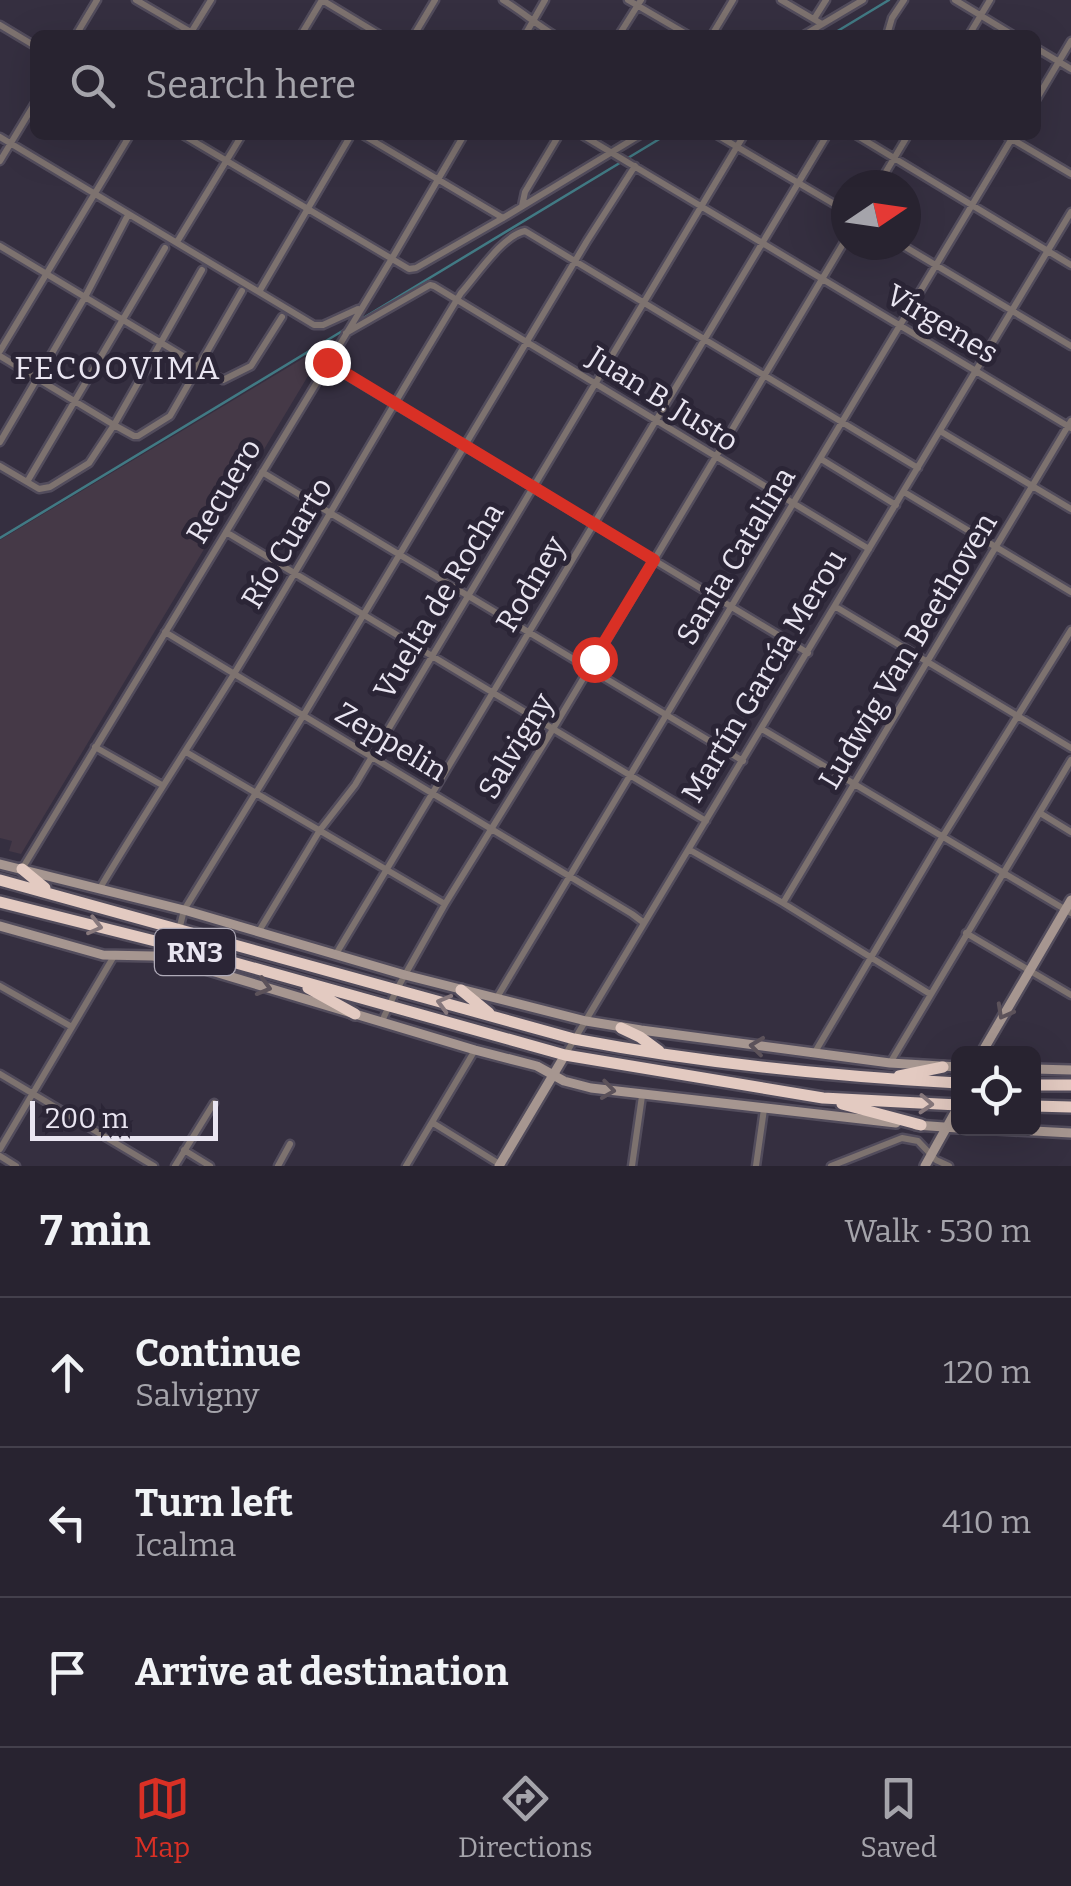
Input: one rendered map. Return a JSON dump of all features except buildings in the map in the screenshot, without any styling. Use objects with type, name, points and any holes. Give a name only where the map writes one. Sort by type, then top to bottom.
[{"type":"highway","points":[[22,869],[62,898]]},
{"type":"highway","name":"RN3","points":[[0,880],[574,1039],[663,1054],[884,1079],[951,1083]]},
{"type":"highway","name":"RN3","points":[[0,902],[175,946],[565,1055],[824,1098],[951,1106]]},
{"type":"highway","points":[[292,979],[355,1014]]},
{"type":"highway","points":[[461,990],[492,1016]]},
{"type":"highway","points":[[621,1028],[663,1054]]},
{"type":"highway","points":[[884,1079],[943,1067]]},
{"type":"highway","points":[[1041,1085],[1071,1086]]},
{"type":"highway","points":[[824,1098],[921,1125]]},
{"type":"highway","points":[[1041,1106],[1071,1107]]},
{"type":"street","points":[[79,30],[97,0]]},
{"type":"street","points":[[136,0],[185,30]]},
{"type":"street","points":[[194,30],[211,0]]},
{"type":"street","points":[[304,30],[322,0],[372,30]]},
{"type":"street","points":[[417,30],[435,0]]},
{"type":"street","points":[[503,0],[547,30]]},
{"type":"street","points":[[528,30],[544,0]]},
{"type":"street","points":[[628,0],[680,30]]},
{"type":"street","points":[[715,30],[733,0]]},
{"type":"street","points":[[781,0],[818,22]]},
{"type":"street","points":[[818,22],[826,0]]},
{"type":"street","points":[[811,30],[818,22],[863,0]]},
{"type":"street","points":[[889,30],[904,0]]},
{"type":"street","points":[[956,0],[1004,30]]},
{"type":"street","points":[[972,30],[990,0]]},
{"type":"street","points":[[622,30],[639,3]]},
{"type":"street","points":[[0,25],[30,43]]},
{"type":"street","points":[[1041,92],[1071,41]]},
{"type":"street","points":[[1041,51],[1071,69]]},
{"type":"street","points":[[0,161],[30,111]]},
{"type":"street","points":[[0,137],[318,326],[360,308]]},
{"type":"street","points":[[127,140],[0,354],[134,436],[170,416],[242,291]]},
{"type":"street","points":[[191,140],[410,269],[632,140]]},
{"type":"street","points":[[177,242],[239,140]]},
{"type":"street","points":[[259,292],[348,140]]},
{"type":"street","points":[[370,140],[503,218]]},
{"type":"street","name":"Recuero","points":[[22,869],[461,140]]},
{"type":"street","points":[[522,206],[525,192],[556,140]]},
{"type":"street","points":[[591,140],[612,152]]},
{"type":"street","points":[[725,140],[831,202]]},
{"type":"street","name":"Vuelta de Rocha","points":[[259,931],[320,830],[355,785],[741,140]]},
{"type":"street","name":"Rodney","points":[[336,954],[824,140]]},
{"type":"street","points":[[864,140],[1071,265]]},
{"type":"street","points":[[887,170],[905,140]]},
{"type":"street","name":"Santa Catalina","points":[[496,999],[1008,140]]},
{"type":"street","points":[[1016,140],[1071,174]]},
{"type":"street","name":"Vírgenes","points":[[612,152],[1070,425]]},
{"type":"street","points":[[175,946],[184,910],[635,166]]},
{"type":"street","name":"Martín García Merou","points":[[501,1166],[1071,212]]},
{"type":"street","points":[[0,442],[128,215]]},
{"type":"street","name":"Río Cuarto","points":[[100,888],[234,674],[457,300],[505,241],[522,230],[575,262]]},
{"type":"street","points":[[0,246],[222,380],[252,366],[282,317]]},
{"type":"street","points":[[27,482],[165,248]]},
{"type":"street","points":[[921,256],[1071,346]]},
{"type":"street","name":"Salvigny","points":[[382,1021],[445,904],[833,260]]},
{"type":"street","points":[[575,262],[918,468]]},
{"type":"street","points":[[0,466],[39,489],[50,488],[84,467],[114,425],[202,270]]},
{"type":"street","name":"Juan B. Justo","points":[[345,334],[434,286],[870,549]]},
{"type":"street","points":[[327,362],[808,652]]},
{"type":"street","name":"Ludwig Van Beethoven","points":[[783,904],[1070,425]]},
{"type":"street","points":[[940,431],[1071,510]]},
{"type":"street","points":[[821,459],[896,505]]},
{"type":"street","points":[[262,472],[742,761]]},
{"type":"street","points":[[904,492],[1071,592]]},
{"type":"street","points":[[226,532],[706,821]]},
{"type":"street","points":[[836,606],[1071,748]]},
{"type":"street","points":[[814,1053],[1071,630]]},
{"type":"street","name":"Zeppelin","points":[[164,632],[644,923]]},
{"type":"street","points":[[762,730],[1068,912]]},
{"type":"street","points":[[95,747],[162,785]]},
{"type":"street","points":[[186,752],[445,904]]},
{"type":"street","points":[[890,1063],[1071,760]]},
{"type":"street","points":[[1040,812],[1071,832]]},
{"type":"street","points":[[690,850],[930,994]]},
{"type":"street","points":[[0,864],[184,910],[405,975],[586,1021],[890,1063],[951,1067]]},
{"type":"street","points":[[985,1046],[1028,970],[1068,912],[1071,900]]},
{"type":"street","points":[[0,926],[114,956],[176,960],[537,1066],[564,1081],[591,1088],[764,1110],[951,1127]]},
{"type":"street","points":[[966,933],[1071,995]]},
{"type":"street","points":[[16,1166],[0,1153],[114,956]]},
{"type":"street","points":[[0,986],[72,1028]]},
{"type":"street","points":[[406,1166],[475,1050]]},
{"type":"street","points":[[1041,1070],[1071,1070]]},
{"type":"street","points":[[0,1074],[154,1166]]},
{"type":"street","points":[[632,1166],[642,1096]]},
{"type":"street","points":[[174,1166],[214,1103]]},
{"type":"street","points":[[756,1166],[764,1110]]},
{"type":"street","points":[[433,1123],[501,1166]]},
{"type":"street","points":[[925,1166],[951,1130]]},
{"type":"street","points":[[1041,1131],[1071,1133]]},
{"type":"street","points":[[830,1166],[902,1138],[918,1141],[931,1156],[949,1166]]},
{"type":"street","points":[[278,1166],[290,1144]]},
{"type":"street","points":[[184,1150],[210,1166]]},
{"type":"shaded area","points":[[307,356],[317,361],[21,854],[9,851],[12,841],[0,838],[0,540]]},
{"type":"waterway","points":[[839,30],[889,0]]},
{"type":"waterway","points":[[355,323],[658,140]]},
{"type":"waterway","points":[[0,538],[344,330]]},
{"type":"district","name":"FECOOVIMA","points":[[118,368]]},
{"type":"route","points":[[327,362],[654,560],[594,659]]}]
